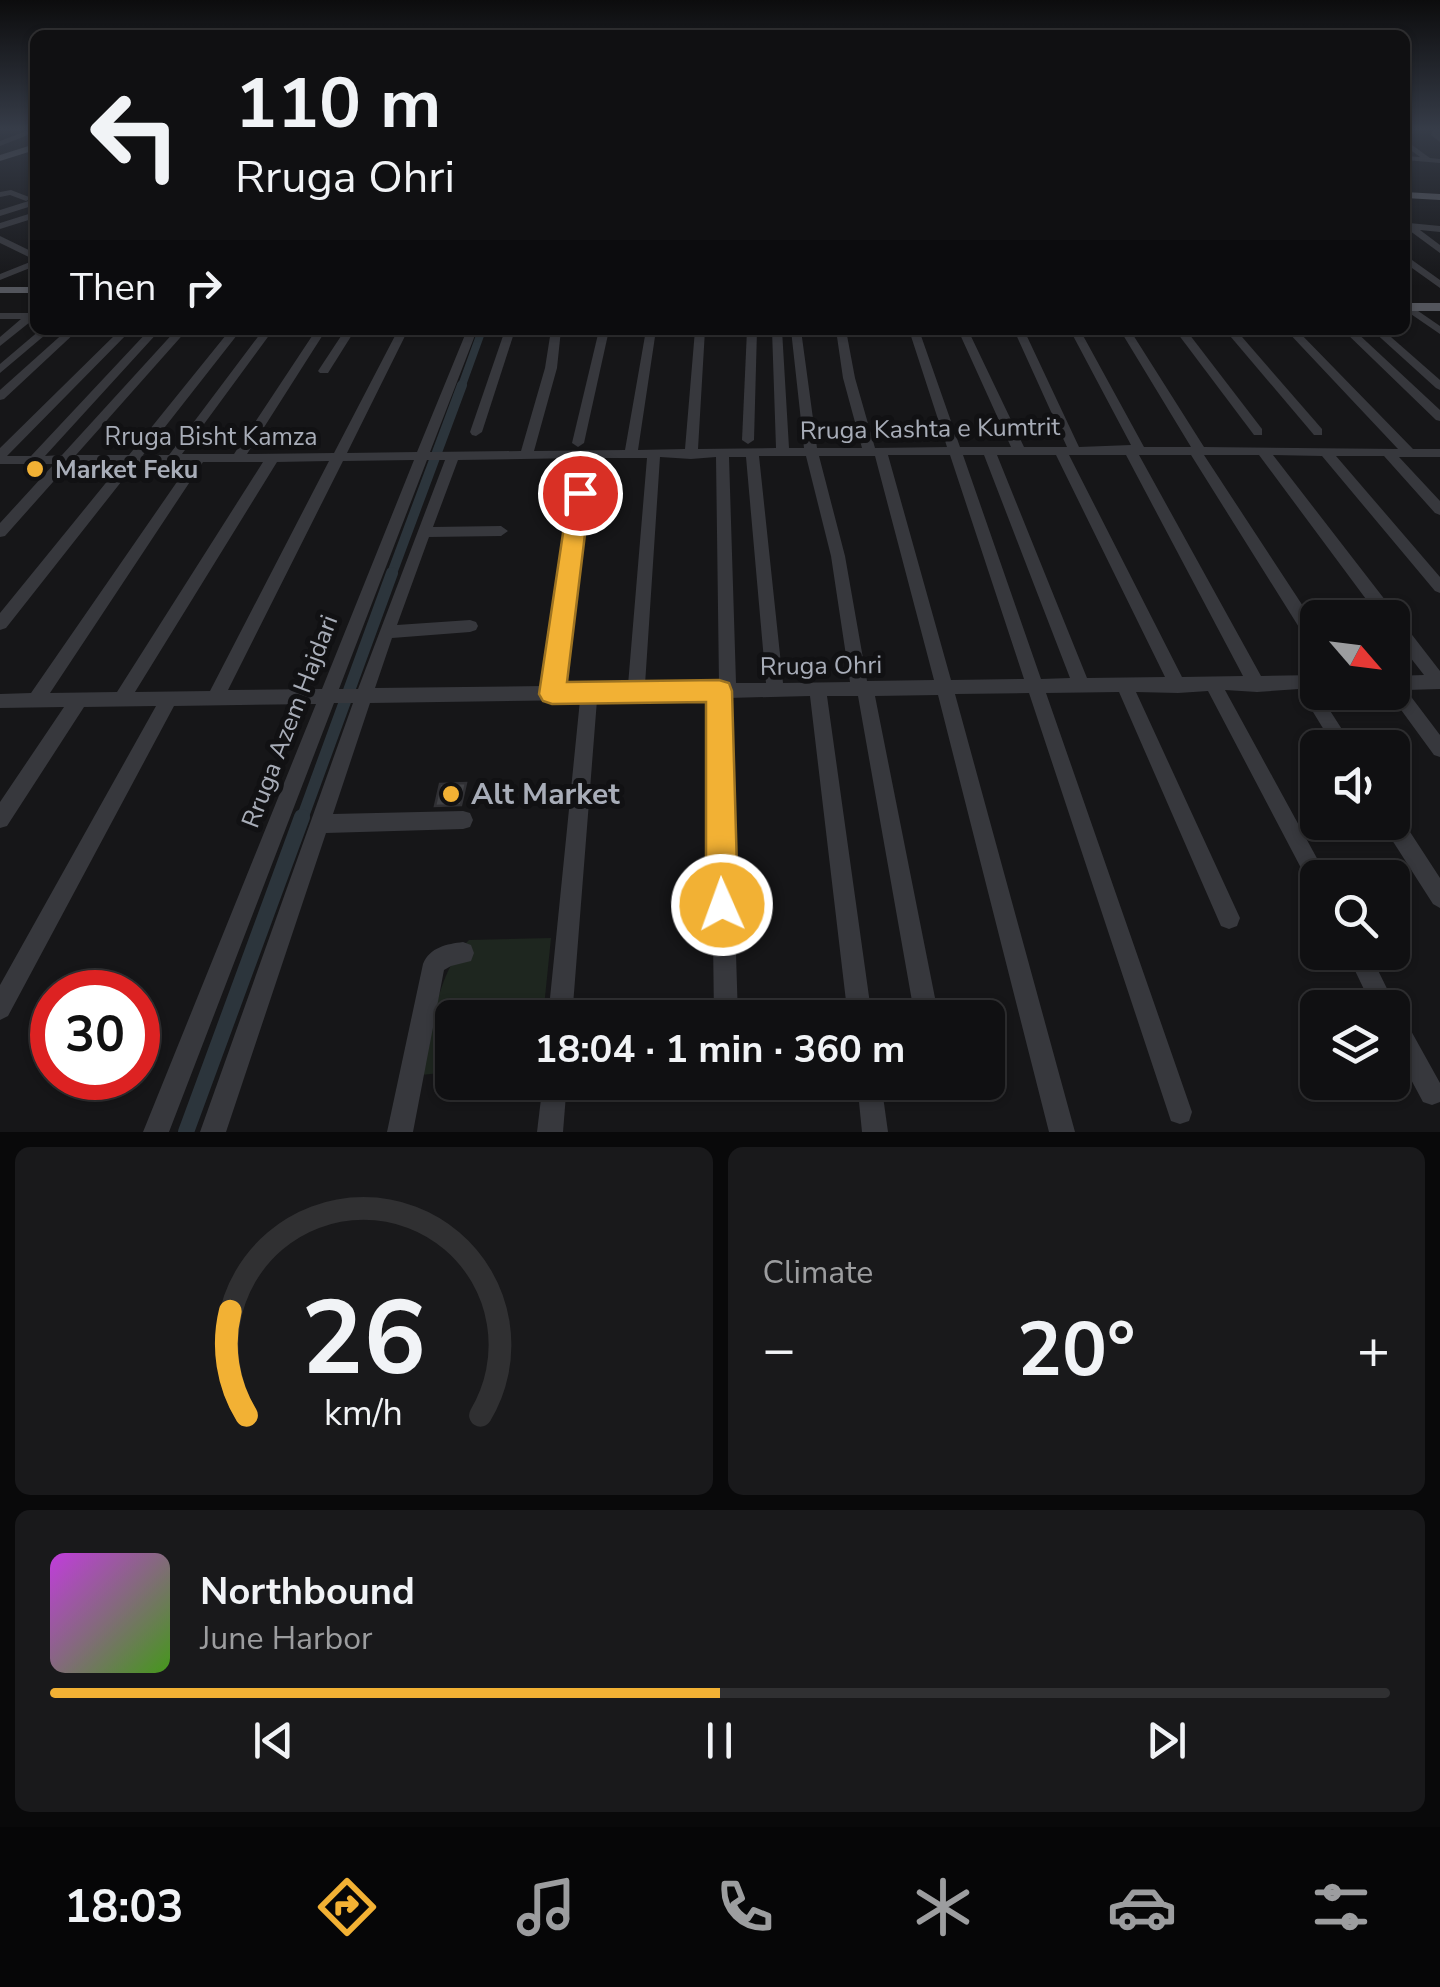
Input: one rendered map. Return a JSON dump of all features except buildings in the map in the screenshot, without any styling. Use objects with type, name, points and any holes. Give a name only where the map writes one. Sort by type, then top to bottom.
[{"type":"main road","points":[[1410,195],[1440,198]]},
{"type":"main road","points":[[0,290],[30,290]]},
{"type":"main road","points":[[1410,306],[1440,307]]},
{"type":"street","points":[[0,195],[11,192],[30,200]]},
{"type":"street","points":[[0,213],[30,201]]},
{"type":"street","points":[[14,209],[30,212]]},
{"type":"street","points":[[0,226],[30,214]]},
{"type":"street","points":[[1410,226],[1440,229]]},
{"type":"street","points":[[1410,228],[1440,250]]},
{"type":"street","points":[[2,242],[30,256]]},
{"type":"street","points":[[21,250],[30,247]]},
{"type":"street","points":[[0,277],[30,262]]},
{"type":"street","points":[[1410,262],[1440,285]]},
{"type":"street","points":[[1410,309],[1440,332]]},
{"type":"street","points":[[0,316],[30,316]]},
{"type":"street","points":[[0,342],[30,318]]},
{"type":"street","points":[[0,370],[40,335]]},
{"type":"street","points":[[0,396],[67,335]]},
{"type":"street","points":[[0,458],[121,335]]},
{"type":"street","points":[[34,460],[150,335]]},
{"type":"street","points":[[0,532],[178,335]]},
{"type":"street","points":[[0,624],[232,335]]},
{"type":"street","points":[[172,459],[264,335]]},
{"type":"street","points":[[238,458],[318,335]]},
{"type":"street","points":[[324,371],[347,335]]},
{"type":"street","points":[[215,698],[401,335]]},
{"type":"street","name":"Rruga Azem Hajdari","points":[[156,1132],[425,458],[470,335]]},
{"type":"street","points":[[476,432],[508,335]]},
{"type":"street","points":[[526,456],[551,368],[555,335]]},
{"type":"street","points":[[552,694],[582,450],[603,335]]},
{"type":"street","points":[[631,455],[650,335]]},
{"type":"street","points":[[691,455],[700,335]]},
{"type":"street","points":[[752,335],[750,446],[775,690]]},
{"type":"street","points":[[777,335],[783,452]]},
{"type":"street","points":[[797,335],[812,452],[838,556],[922,1000]]},
{"type":"street","points":[[843,335],[849,378],[946,688],[994,888],[1062,1132]]},
{"type":"street","points":[[916,335],[1180,1112]]},
{"type":"street","points":[[965,335],[1019,450]]},
{"type":"street","points":[[1020,335],[1067,449],[1178,686]]},
{"type":"street","points":[[1077,335],[1257,684]]},
{"type":"street","points":[[1128,335],[1300,614]]},
{"type":"street","points":[[1184,335],[1258,432]]},
{"type":"street","points":[[1234,335],[1318,432]]},
{"type":"street","points":[[1295,335],[1409,452]]},
{"type":"street","points":[[1353,335],[1440,417]]},
{"type":"street","points":[[1383,335],[1440,386]]},
{"type":"street","name":"Rruga Kashta e Kumtrit","points":[[425,458],[526,456],[582,450],[631,455],[722,454],[750,446],[783,452],[1134,449],[1440,453]]},
{"type":"street","points":[[989,450],[1082,687]]},
{"type":"street","points":[[1263,451],[1376,600]]},
{"type":"street","points":[[1326,452],[1440,587]]},
{"type":"street","points":[[1388,452],[1440,510]]},
{"type":"street","points":[[722,454],[726,1000]]},
{"type":"street","points":[[636,692],[654,455]]},
{"type":"street","name":"Rruga Bisht Kamza","points":[[0,458],[425,458]]},
{"type":"street","points":[[121,700],[273,458]]},
{"type":"street","points":[[213,1132],[361,696],[425,532],[448,458]]},
{"type":"street","points":[[36,700],[199,459]]},
{"type":"street","points":[[425,532],[501,530]]},
{"type":"street","points":[[386,632],[470,626]]},
{"type":"street","points":[[1410,645],[1439,682]]},
{"type":"street","name":"Rruga Ohri","points":[[0,701],[1300,682]]},
{"type":"street","points":[[1410,683],[1439,682]]},
{"type":"street","points":[[1214,686],[1307,860]]},
{"type":"street","points":[[1125,687],[1229,918]]},
{"type":"street","points":[[818,690],[858,1000]]},
{"type":"street","points":[[562,1000],[589,694]]},
{"type":"street","points":[[0,1008],[169,699]]},
{"type":"street","points":[[0,819],[78,700]]},
{"type":"street","points":[[1410,708],[1440,749]]},
{"type":"street","points":[[320,824],[463,820]]},
{"type":"street","points":[[1404,840],[1440,897]]},
{"type":"street","points":[[400,1132],[434,964],[447,954],[463,952]]},
{"type":"street","points":[[1410,1052],[1432,1093]]},
{"type":"street","points":[[550,1132],[553,1100]]},
{"type":"street","points":[[871,1100],[875,1132]]},
{"type":"shaded area","points":[[551,938],[545,1000],[438,1000],[449,969],[469,940]]},
{"type":"shaded area","points":[[435,1011],[435,1074],[421,1075]]},
{"type":"waterway","points":[[461,388],[480,335]]},
{"type":"waterway","points":[[391,576],[462,385]]},
{"type":"waterway","points":[[302,819],[392,573]]},
{"type":"waterway","points":[[186,1132],[302,817]]},
{"type":"place","name":"Market Feku","points":[[35,469]]},
{"type":"place","name":"Alt Market","points":[[451,794]]},
{"type":"route","points":[[580,493],[552,694],[719,691],[722,905]]}]
